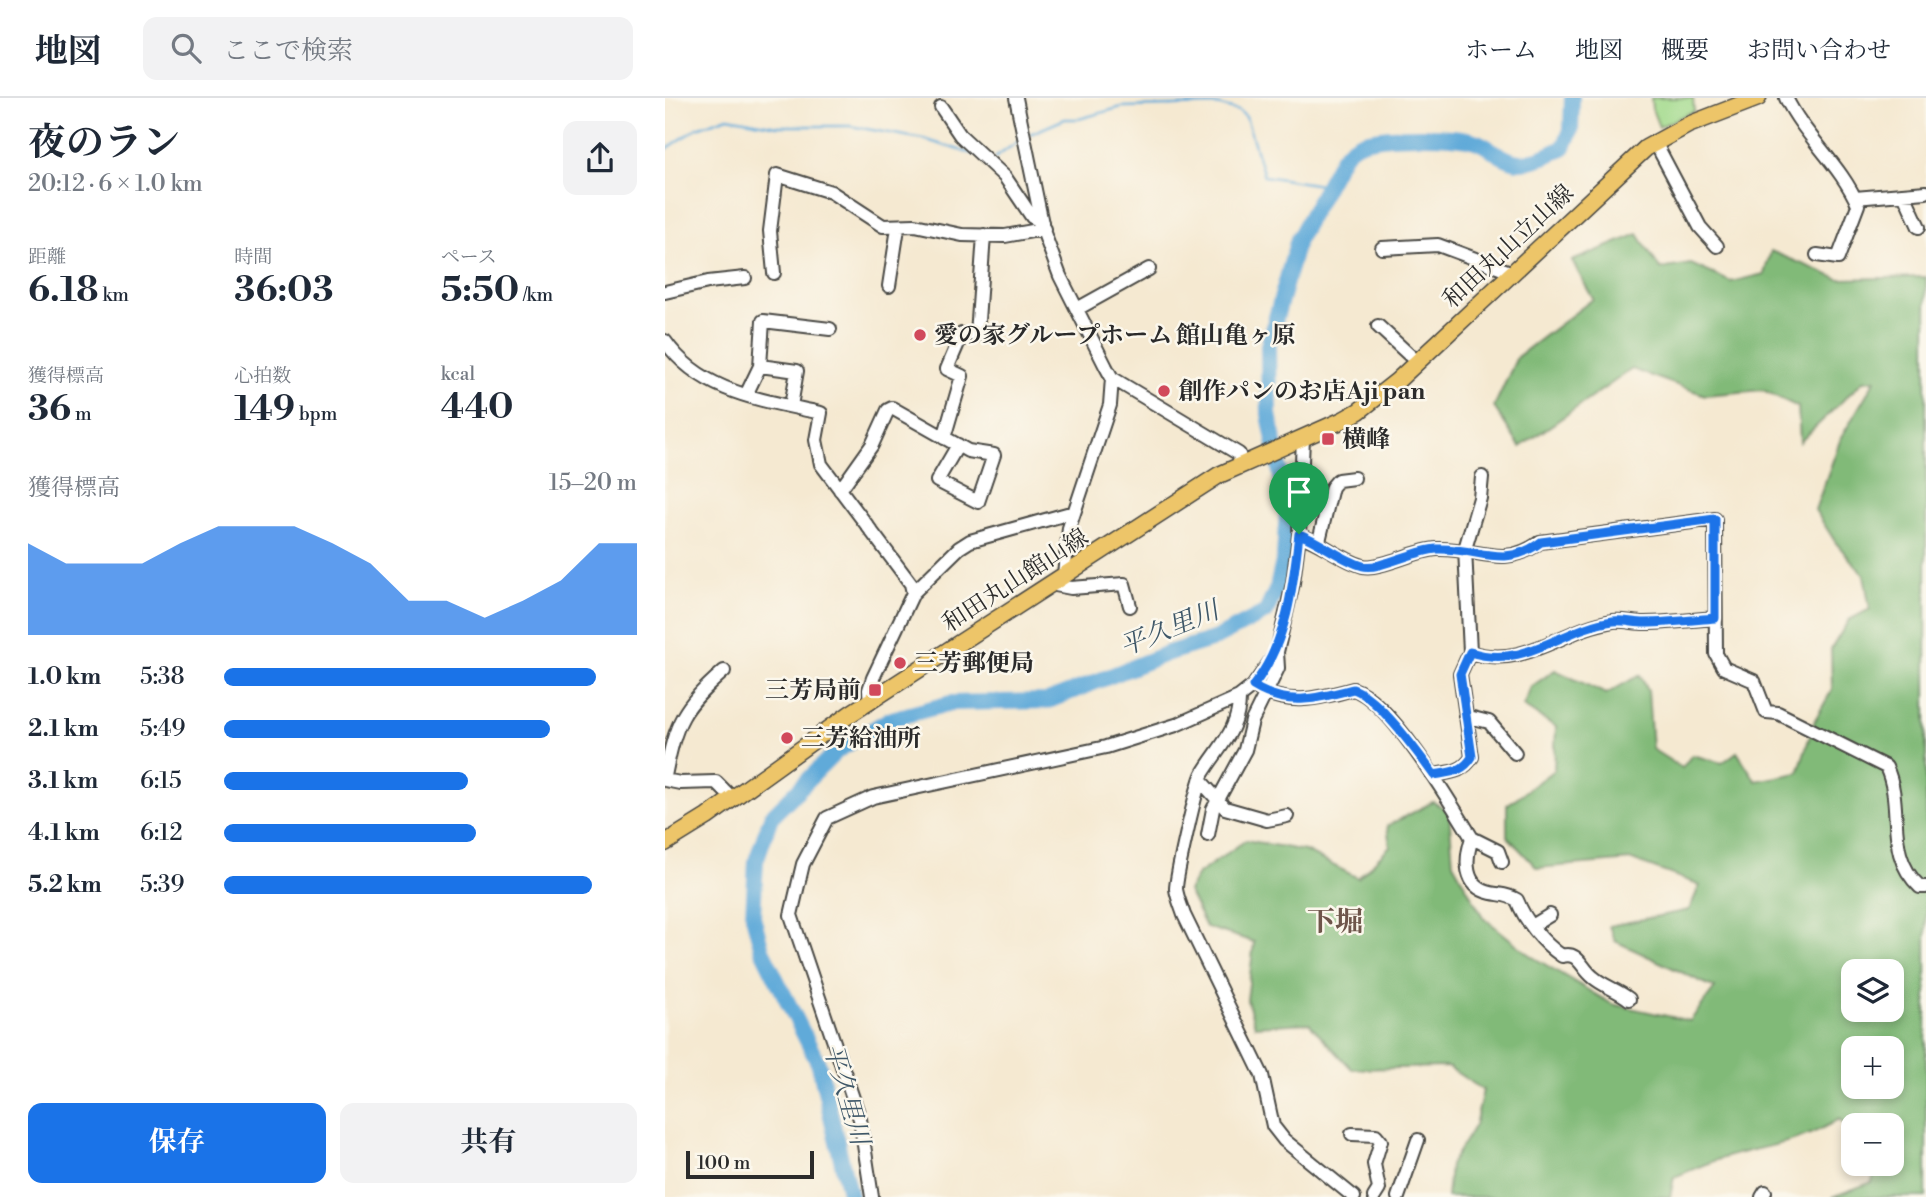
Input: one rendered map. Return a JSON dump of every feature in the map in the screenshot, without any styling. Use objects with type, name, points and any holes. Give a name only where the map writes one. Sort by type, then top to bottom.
[{"type":"main road","name":"和田丸山立山線","points":[[1299,439],[1359,411],[1417,362],[1655,142],[1688,125],[1758,98]]},
{"type":"main road","name":"和田丸山館山線","points":[[665,843],[733,799],[870,702],[1057,579],[1243,462],[1299,439]]},
{"type":"street","points":[[1016,98],[1043,225],[1060,276],[1112,378],[1110,405],[1074,512],[1057,579],[1071,588],[1124,584],[1130,606]]},
{"type":"street","points":[[1786,98],[1799,124],[1821,149],[1858,205],[1837,258],[1817,255]]},
{"type":"street","points":[[941,107],[960,135],[987,158],[1033,217],[1043,225]]},
{"type":"street","points":[[1655,142],[1700,227],[1717,246]]},
{"type":"street","points":[[774,273],[769,250],[777,176],[831,192],[883,226],[898,228],[915,225],[962,235],[1005,236],[1043,225]]},
{"type":"street","points":[[1855,198],[1926,192]]},
{"type":"street","points":[[1904,194],[1919,227]]},
{"type":"street","points":[[889,286],[898,228]]},
{"type":"street","points":[[944,438],[962,376],[947,369],[962,334],[977,335],[984,235]]},
{"type":"street","points":[[1382,248],[1438,245],[1513,273]]},
{"type":"street","points":[[1077,309],[1149,269]]},
{"type":"street","points":[[665,292],[708,282],[745,278]]},
{"type":"street","points":[[746,395],[760,366],[763,321],[830,329]]},
{"type":"street","points":[[1378,326],[1417,362]]},
{"type":"street","points":[[665,341],[676,356],[711,384],[821,413],[816,453],[840,490],[911,584],[913,593]]},
{"type":"street","points":[[760,366],[797,371],[791,406]]},
{"type":"street","points":[[1112,378],[1239,454],[1243,462]]},
{"type":"street","points":[[840,490],[872,445],[888,410],[892,408],[957,446],[968,451],[994,455],[978,502],[937,481],[957,446]]},
{"type":"street","points":[[872,1197],[860,1119],[790,915],[803,864],[827,818],[873,797],[1107,747],[1176,725],[1239,697],[1253,686],[1277,652],[1293,583],[1299,534],[1299,439]]},
{"type":"street","points":[[1434,775],[1458,771],[1466,767],[1472,757],[1460,674],[1470,652],[1465,549],[1480,498],[1482,477]]},
{"type":"street","points":[[1319,541],[1332,487],[1338,480],[1354,478]]},
{"type":"street","points":[[870,702],[869,690],[873,678],[913,593],[959,548],[970,541],[1074,512]]},
{"type":"street","points":[[1299,534],[1319,541],[1364,566],[1379,565],[1406,554],[1465,549],[1500,558],[1516,556],[1541,542],[1715,519],[1716,654],[1724,668],[1754,681],[1766,712],[1778,713],[1887,767],[1893,780],[1898,854],[1911,879],[1920,887],[1926,887]]},
{"type":"street","points":[[1470,652],[1500,658],[1525,654],[1597,624],[1617,621],[1644,623],[1715,618]]},
{"type":"street","points":[[1209,835],[1210,818],[1245,750],[1252,721],[1279,663],[1277,652]]},
{"type":"street","points":[[724,671],[693,698],[679,721],[665,778],[680,783],[716,782],[733,799]]},
{"type":"street","points":[[1253,686],[1265,693],[1295,701],[1353,689],[1361,691],[1384,712],[1434,775],[1472,838],[1498,851],[1502,862]]},
{"type":"street","points":[[1239,697],[1236,723],[1200,780],[1177,873],[1176,891],[1184,915],[1262,1075],[1273,1126],[1284,1140],[1354,1197]]},
{"type":"street","points":[[1465,716],[1489,722],[1515,753]]},
{"type":"street","points":[[1200,780],[1207,785],[1217,803],[1267,820],[1287,816]]},
{"type":"street","points":[[1472,838],[1465,858],[1471,878],[1480,889],[1493,894],[1503,893],[1517,900],[1524,918],[1555,951],[1562,956],[1569,954],[1577,958],[1593,977],[1629,999]]},
{"type":"street","points":[[1532,926],[1550,915]]},
{"type":"street","points":[[1352,1134],[1377,1135],[1381,1141],[1374,1164],[1378,1194]]},
{"type":"street","points":[[1398,1197],[1418,1140]]},
{"type":"green space","points":[[1651,98],[1693,98],[1694,111],[1659,127]]},
{"type":"green space","points":[[1638,234],[1660,269],[1691,264],[1731,282],[1764,274],[1771,251],[1839,279],[1926,277],[1926,1197],[1832,1197],[1872,1182],[1873,1176],[1904,1176],[1904,1113],[1841,1113],[1841,1121],[1839,1119],[1808,1135],[1720,1159],[1674,1177],[1670,1197],[1447,1197],[1450,1165],[1475,1125],[1483,1090],[1448,1067],[1352,1069],[1309,1023],[1255,1026],[1247,1000],[1254,942],[1206,927],[1188,891],[1198,874],[1246,840],[1305,851],[1358,878],[1390,846],[1387,826],[1433,802],[1449,811],[1453,863],[1483,917],[1531,956],[1612,1004],[1690,1021],[1715,988],[1615,941],[1609,926],[1689,910],[1700,885],[1632,860],[1537,868],[1507,836],[1507,805],[1554,770],[1556,727],[1523,706],[1531,687],[1555,670],[1606,694],[1640,675],[1648,691],[1652,749],[1682,768],[1692,755],[1722,763],[1737,752],[1756,781],[1798,773],[1815,720],[1832,690],[1831,649],[1849,620],[1870,609],[1864,575],[1836,543],[1815,510],[1841,438],[1875,380],[1863,381],[1800,442],[1798,407],[1763,390],[1705,395],[1632,369],[1520,447],[1494,407],[1517,357],[1593,299],[1572,261]]},
{"type":"waterway","name":"平久里川","points":[[850,1197],[819,1065],[762,950],[753,916],[756,861],[771,817],[837,751],[888,720],[951,703],[1048,701],[1168,653],[1214,639],[1266,612],[1277,588],[1284,557],[1287,509],[1269,414],[1268,346],[1298,239],[1342,157],[1354,146],[1369,140],[1434,136],[1475,141],[1513,161],[1537,159],[1564,147],[1571,130],[1572,98]]},
{"type":"waterway","points":[[1030,134],[1065,119],[1079,119],[1122,107],[1217,105],[1239,111],[1246,117],[1264,176],[1327,186]]},
{"type":"waterway","points":[[665,150],[697,128],[728,117],[777,126],[850,126],[923,139],[973,154]]},
{"type":"waterway","points":[[995,158],[1020,140]]},
{"type":"place","name":"愛の家グループホーム 館山亀ヶ原","points":[[920,335]]},
{"type":"place","name":"創作パンのお店Aji pan","points":[[1164,391]]},
{"type":"place","name":"横峰","points":[[1328,439]]},
{"type":"place","name":"三芳郵便局","points":[[900,663]]},
{"type":"place","name":"三芳局前","points":[[875,690]]},
{"type":"place","name":"三芳給油所","points":[[787,738]]},
{"type":"district","name":"下堀","points":[[1335,921]]},
{"type":"route","points":[[1715,519],[1715,618],[1644,623],[1617,621],[1597,624],[1525,654],[1500,658],[1470,652],[1460,674],[1472,757],[1466,767],[1458,771],[1434,775],[1384,712],[1361,691],[1353,689],[1295,701],[1267,695],[1253,686],[1277,652],[1293,583],[1299,534],[1319,541],[1364,566],[1379,565],[1406,554],[1434,549],[1465,549],[1500,558],[1516,556],[1541,542],[1715,519]]}]
